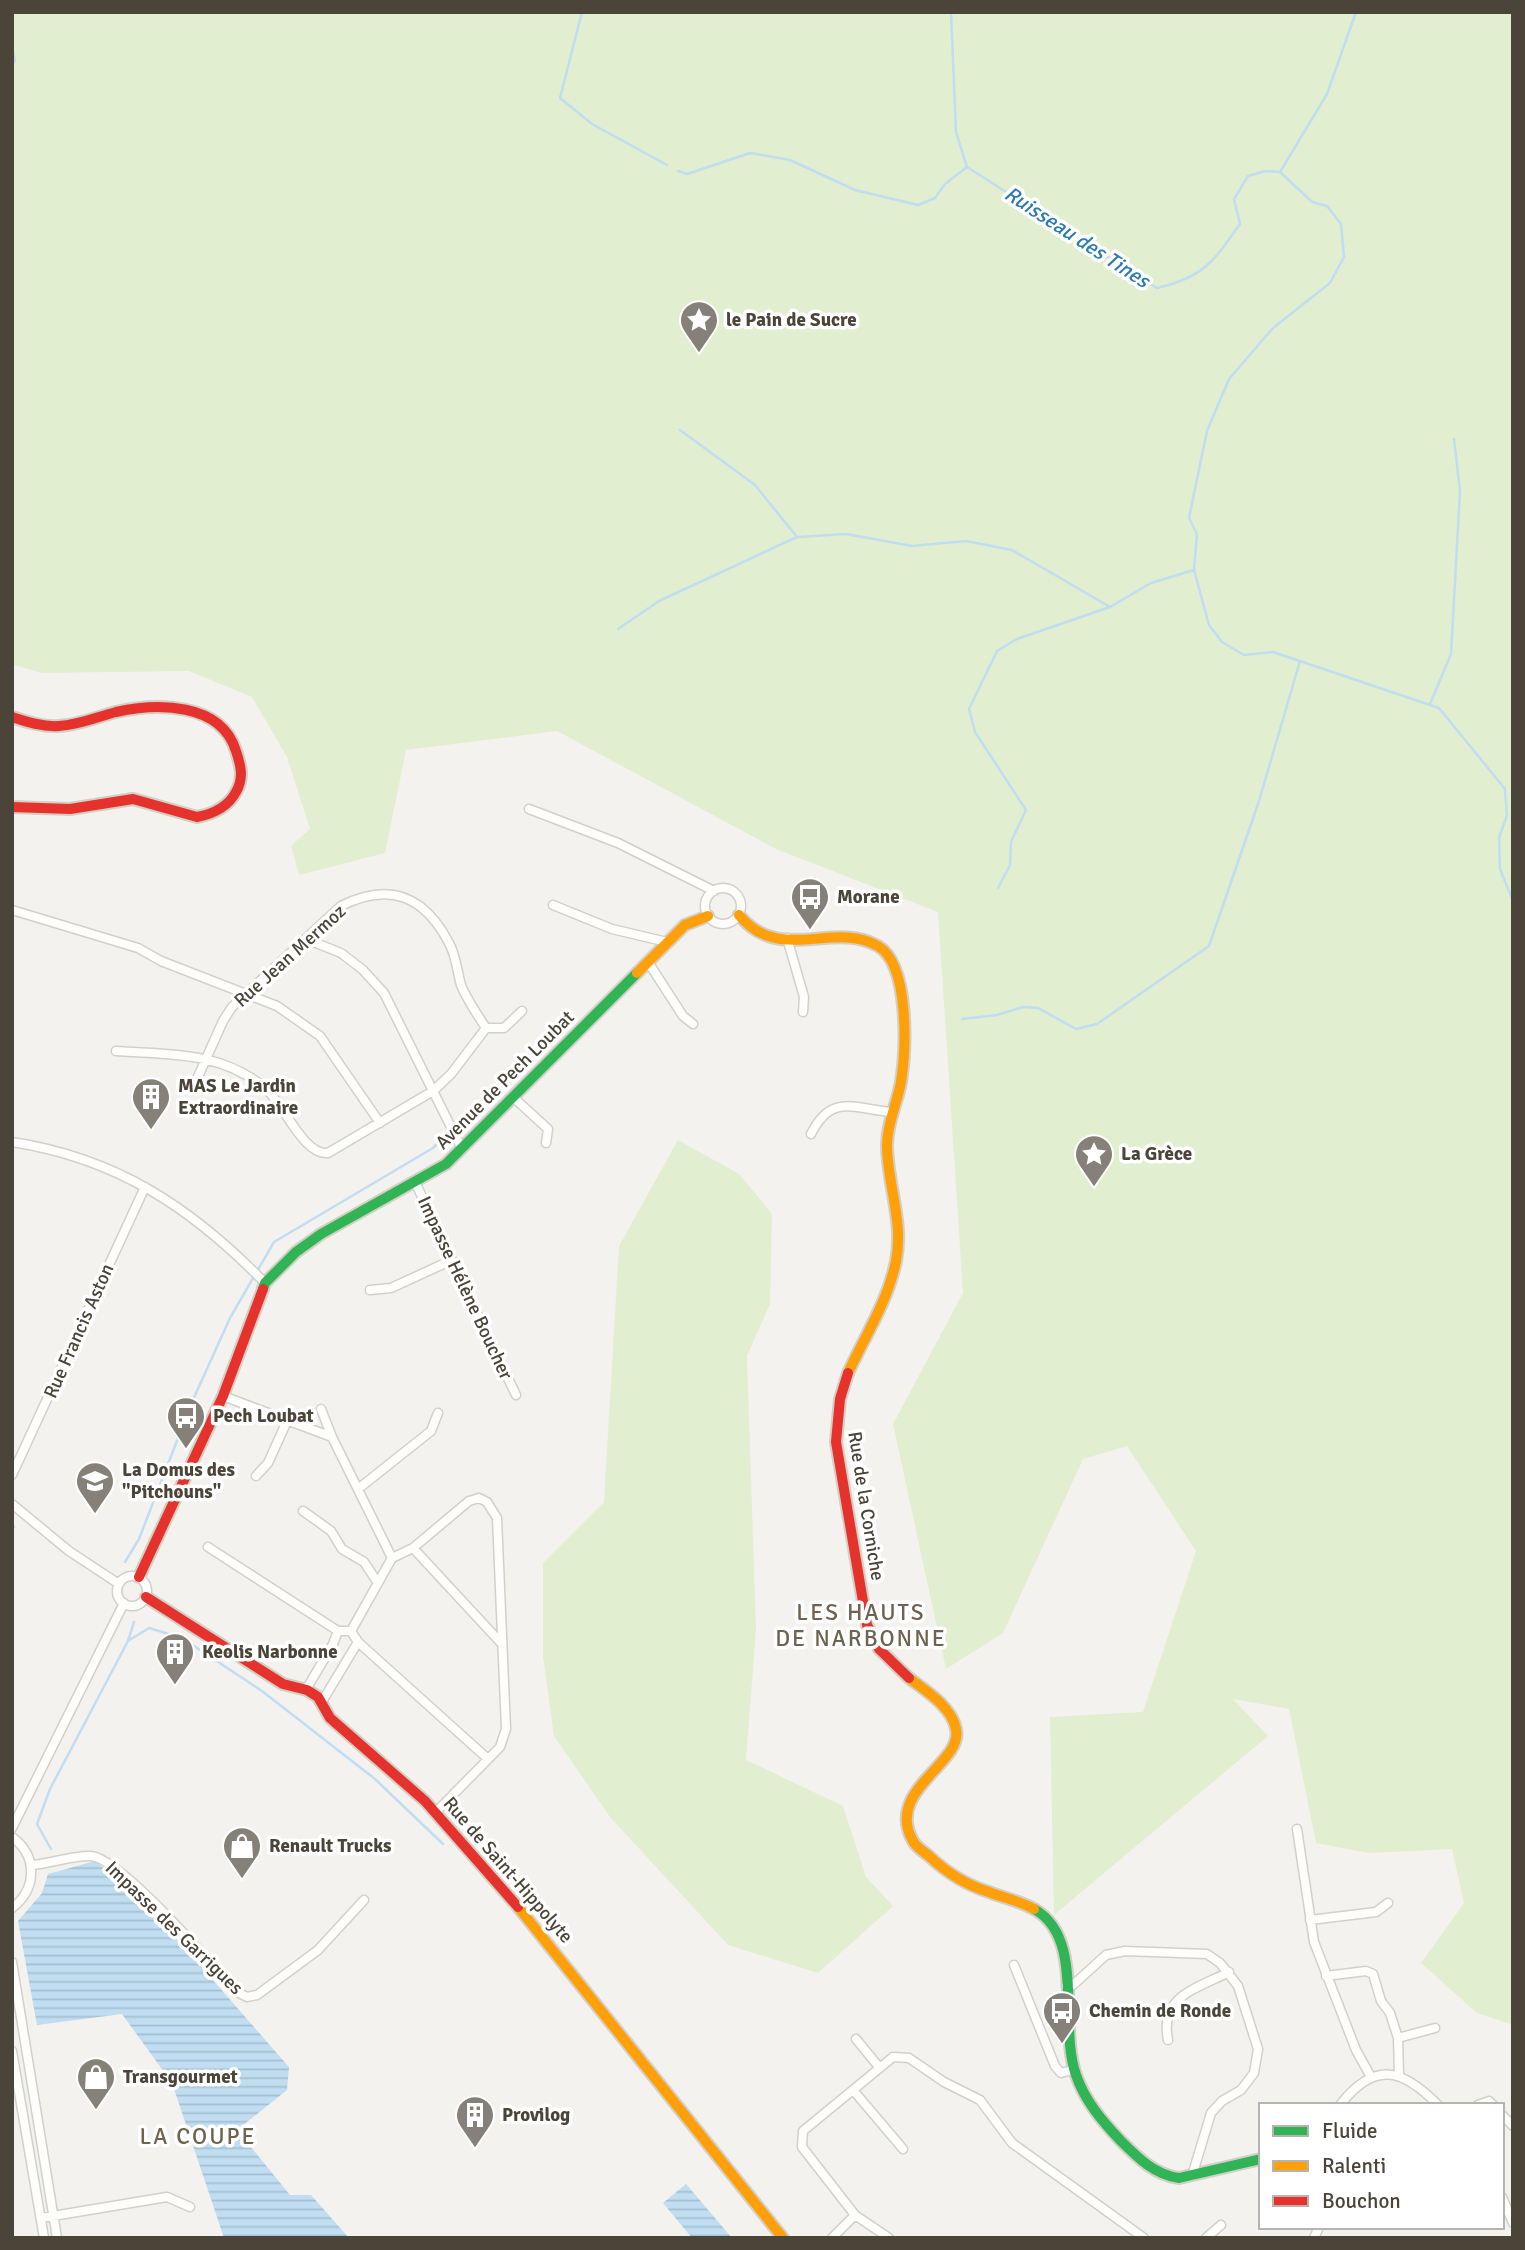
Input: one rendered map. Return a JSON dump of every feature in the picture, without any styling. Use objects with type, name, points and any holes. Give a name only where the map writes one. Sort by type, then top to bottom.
[{"type":"street","points":[[12,717],[33,724],[58,726],[79,724],[120,711],[173,706],[196,710],[212,719],[227,734],[242,768],[240,782],[226,805],[199,817],[178,817],[152,803],[136,799],[67,809],[29,803],[12,807]]},
{"type":"street","points":[[529,809],[618,843],[713,891],[724,888],[734,892],[740,900],[739,915],[724,924],[708,916],[705,905],[713,891]]},
{"type":"street","name":"Rue Jean Mermoz","points":[[192,1090],[223,1021],[246,993],[341,906],[363,895],[394,893],[419,904],[450,944],[462,985],[486,1028]]},
{"type":"street","points":[[553,905],[612,929],[667,942]]},
{"type":"street","points":[[12,910],[138,948],[161,961],[277,1006],[320,1036],[380,1124]]},
{"type":"street","name":"Rue de la Corniche","points":[[739,915],[752,930],[787,938],[867,941],[888,953],[897,966],[901,984],[901,1082],[890,1112],[887,1152],[898,1226],[897,1258],[890,1284],[851,1361],[840,1391],[836,1423],[838,1456],[867,1625],[878,1649],[948,1713],[957,1730],[956,1741],[949,1754],[915,1787],[908,1804],[912,1842],[929,1858],[967,1882],[1031,1905],[1056,1928],[1065,1948],[1068,2050],[1072,2070],[1084,2098],[1103,2124],[1152,2170],[1166,2177],[1192,2176],[1259,2159]]},
{"type":"street","name":"Avenue de Pech Loubat","points":[[139,1577],[223,1396],[262,1279],[321,1234],[446,1164],[667,942],[685,925],[708,916]]},
{"type":"street","points":[[787,938],[804,997],[803,1012]]},
{"type":"street","points":[[306,939],[341,953],[363,970],[384,993],[462,1149]]},
{"type":"street","points":[[648,962],[683,1016],[693,1024]]},
{"type":"street","points":[[116,1052],[208,1057],[263,1086],[316,1152],[328,1153],[433,1091],[451,1074],[486,1028],[504,1028],[522,1011]]},
{"type":"street","points":[[514,1098],[548,1129],[546,1143]]},
{"type":"street","points":[[811,1134],[820,1116],[835,1107],[890,1112]]},
{"type":"street","points":[[12,1142],[74,1156],[123,1174],[168,1199],[212,1232],[262,1279]]},
{"type":"street","name":"Impasse Hélène Boucher","points":[[415,1182],[516,1395]]},
{"type":"street","name":"Rue Francis Aston","points":[[12,1475],[145,1187]]},
{"type":"street","points":[[370,1290],[391,1288],[452,1260]]},
{"type":"street","points":[[223,1396],[332,1437]]},
{"type":"street","points":[[321,1409],[332,1437],[392,1558]]},
{"type":"street","points":[[358,1489],[431,1431],[438,1413]]},
{"type":"street","points":[[256,1476],[268,1463],[287,1422]]},
{"type":"street","points":[[351,1631],[392,1558],[413,1548],[469,1502],[478,1498],[487,1502],[497,1518],[506,1729],[500,1747],[436,1812]]},
{"type":"street","points":[[12,1504],[69,1551],[119,1584]]},
{"type":"street","points":[[303,1511],[331,1531],[342,1549],[364,1562],[378,1583]]},
{"type":"street","points":[[208,1547],[338,1632],[351,1631]]},
{"type":"street","points":[[413,1548],[502,1644]]},
{"type":"street","points":[[139,1577],[145,1584],[146,1597],[134,1606],[124,1603],[117,1593],[119,1584],[125,1578],[139,1577]]},
{"type":"street","name":"Rue de Saint-Hippolyte","points":[[146,1597],[283,1684],[307,1688],[323,1700],[330,1718],[436,1812],[582,1983],[715,2158],[783,2238]]},
{"type":"street","points":[[12,1828],[124,1603]]},
{"type":"street","points":[[351,1631],[358,1642],[488,1759]]},
{"type":"street","points":[[307,1688],[338,1632]]},
{"type":"street","points":[[323,1700],[358,1642]]},
{"type":"street","points":[[1297,1829],[1310,1920],[1326,1976],[1356,2050],[1371,2077]]},
{"type":"street","points":[[12,1837],[27,1853],[31,1865],[28,1891],[12,1908]]},
{"type":"street","name":"Impasse des Garrigues","points":[[31,1865],[90,1856],[106,1860],[163,1913],[237,1992],[247,1997],[257,1995],[317,1950],[364,1900]]},
{"type":"street","points":[[1310,1920],[1376,1912],[1388,1903]]},
{"type":"street","points":[[1066,1986],[1073,1985],[1099,1961],[1114,1952],[1207,1954],[1229,1972],[1238,1986],[1258,2049],[1254,2073],[1241,2090],[1222,2101],[1211,2113],[1192,2176]]},
{"type":"street","points":[[12,1962],[57,2238]]},
{"type":"street","points":[[1014,1965],[1055,2066],[1061,2073],[1072,2070]]},
{"type":"street","points":[[1326,1976],[1366,1971],[1374,1974],[1381,2001],[1390,2013],[1398,2038],[1399,2074]]},
{"type":"street","points":[[1168,2040],[1164,2022],[1168,2009],[1177,1999],[1229,1972]]},
{"type":"street","points":[[1398,2038],[1435,2028]]},
{"type":"street","points":[[856,2039],[879,2067]]},
{"type":"street","points":[[12,2050],[44,2238]]},
{"type":"street","points":[[890,2238],[855,2214],[802,2147],[803,2132],[892,2057],[909,2058],[944,2082],[979,2100],[1012,2143],[1144,2238]]},
{"type":"street","points":[[1342,2103],[1359,2084],[1371,2077],[1399,2074],[1420,2086],[1436,2103]]},
{"type":"street","points":[[853,2090],[903,2149]]},
{"type":"street","points":[[41,2218],[167,2197],[190,2207]]},
{"type":"street","points":[[1504,2202],[1513,2223]]},
{"type":"street","points":[[832,2238],[855,2214]]},
{"type":"street","points":[[1206,2238],[1221,2225]]},
{"type":"green space","points":[[12,12],[1513,12],[1513,2025],[1477,2013],[1421,1963],[1464,1903],[1452,1849],[1369,1853],[1316,1843],[1289,1709],[1233,1699],[1268,1736],[1054,1915],[1050,1717],[1143,1712],[1196,1551],[1127,1446],[1083,1459],[1003,1633],[946,1669],[893,1424],[963,1293],[938,912],[776,849],[557,731],[406,750],[385,853],[299,875],[291,846],[310,829],[287,757],[252,697],[189,671],[41,673],[12,664]]},
{"type":"green space","points":[[678,1140],[739,1174],[772,1214],[770,1304],[747,1356],[756,1630],[746,1760],[843,1806],[866,1877],[893,1906],[818,1973],[728,1945],[610,1817],[554,1736],[543,1656],[543,1563],[604,1502],[619,1246]]},
{"type":"water","points":[[95,1861],[141,1898],[289,2067],[287,2090],[237,2130],[290,2195],[311,2195],[349,2238],[224,2238],[172,2083],[122,2014],[37,2025],[18,1921],[42,1893],[48,1874]]},
{"type":"water","points":[[686,2184],[732,2238],[692,2238],[663,2203]]},
{"type":"waterway","points":[[582,12],[560,98],[592,124],[667,165]]},
{"type":"waterway","points":[[951,12],[956,132],[967,167]]},
{"type":"waterway","points":[[1280,172],[1327,94],[1356,12]]},
{"type":"waterway","points":[[12,46],[15,61],[12,64]]},
{"type":"waterway","points":[[678,171],[687,174],[750,153],[790,160],[855,190],[918,205],[935,198],[945,184],[967,167]]},
{"type":"waterway","name":"Ruisseau des Tines","points":[[967,167],[1157,288],[1197,273],[1223,248],[1240,224],[1234,199],[1248,176],[1265,171],[1280,172],[1312,202],[1327,206],[1341,224],[1344,257],[1330,283],[1273,328],[1229,379],[1207,431],[1189,518],[1197,534],[1194,570],[1209,625],[1222,642],[1244,655],[1273,652],[1439,708],[1505,789],[1507,815],[1499,838],[1500,869],[1513,901]]},
{"type":"waterway","points":[[680,430],[755,485],[797,537]]},
{"type":"waterway","points":[[1430,704],[1451,654],[1460,491],[1454,439]]},
{"type":"waterway","points":[[618,629],[659,601],[797,537],[846,534],[912,546],[966,541],[1012,550],[1110,607],[1151,583],[1194,570]]},
{"type":"waterway","points":[[998,888],[1010,865],[1011,842],[1026,810],[975,732],[969,709],[997,651],[1017,639],[1110,607]]},
{"type":"waterway","points":[[962,1019],[997,1015],[1023,1007],[1038,1008],[1076,1029],[1097,1024],[1209,946],[1259,801],[1300,661]]},
{"type":"waterway","points":[[125,1562],[139,1539],[192,1402],[230,1318],[274,1242],[433,1148],[529,1054]]},
{"type":"waterway","points":[[51,1849],[37,1824],[50,1789],[128,1641],[134,1622]]},
{"type":"waterway","points":[[128,1641],[149,1628],[182,1638],[262,1691],[375,1779],[443,1844]]},
{"type":"traffic: fast","points":[[263,1289],[265,1283],[296,1252],[321,1234],[446,1164],[637,973]]},
{"type":"traffic: fast","points":[[1034,1909],[1050,1922],[1060,1940],[1068,1984],[1069,2032],[1076,2075],[1089,2102],[1114,2133],[1147,2165],[1179,2178],[1259,2159]]},
{"type":"traffic: slow","points":[[739,915],[755,930],[772,937],[789,940],[843,937],[861,939],[878,946],[888,956],[901,989],[903,1068],[887,1145],[897,1217],[896,1261],[882,1304],[848,1373]]},
{"type":"traffic: slow","points":[[637,973],[685,925],[708,916]]},
{"type":"traffic: slow","points":[[909,1678],[944,1706],[956,1729],[955,1741],[949,1754],[916,1792],[909,1807],[907,1823],[913,1841],[964,1882],[1034,1909]]},
{"type":"traffic: slow","points":[[518,1907],[783,2238]]},
{"type":"traffic: jam","points":[[12,717],[41,725],[59,726],[132,709],[168,707],[186,710],[217,723],[228,735],[236,751],[241,772],[239,787],[229,802],[214,812],[197,817],[133,799],[70,809],[12,807]]},
{"type":"traffic: jam","points":[[139,1577],[223,1396],[263,1289]]},
{"type":"traffic: jam","points":[[848,1373],[840,1399],[836,1442],[867,1625],[879,1649],[909,1678]]},
{"type":"traffic: jam","points":[[146,1597],[283,1684],[307,1690],[318,1697],[330,1718],[425,1801],[518,1907]]},
{"type":"place","name":"le Pain de Sucre","points":[[699,354]]},
{"type":"place","name":"Morane","points":[[810,931]]},
{"type":"place","name":"MAS Le Jardin Extraordinaire","points":[[151,1131]]},
{"type":"place","name":"La Grèce","points":[[1094,1188]]},
{"type":"place","name":"Pech Loubat","points":[[186,1450]]},
{"type":"place","name":"La Domus des \"Pitchouns\"","points":[[95,1515]]},
{"type":"place","name":"Keolis Narbonne","points":[[175,1686]]},
{"type":"place","name":"Renault Trucks","points":[[242,1880]]},
{"type":"place","name":"Chemin de Ronde","points":[[1062,2045]]},
{"type":"place","name":"Transgourmet","points":[[96,2111]]},
{"type":"place","name":"Provilog","points":[[475,2149]]},
{"type":"district","name":"LES HAUTS DE NARBONNE","points":[[861,1625]]},
{"type":"district","name":"LA COUPE","points":[[198,2136]]}]
